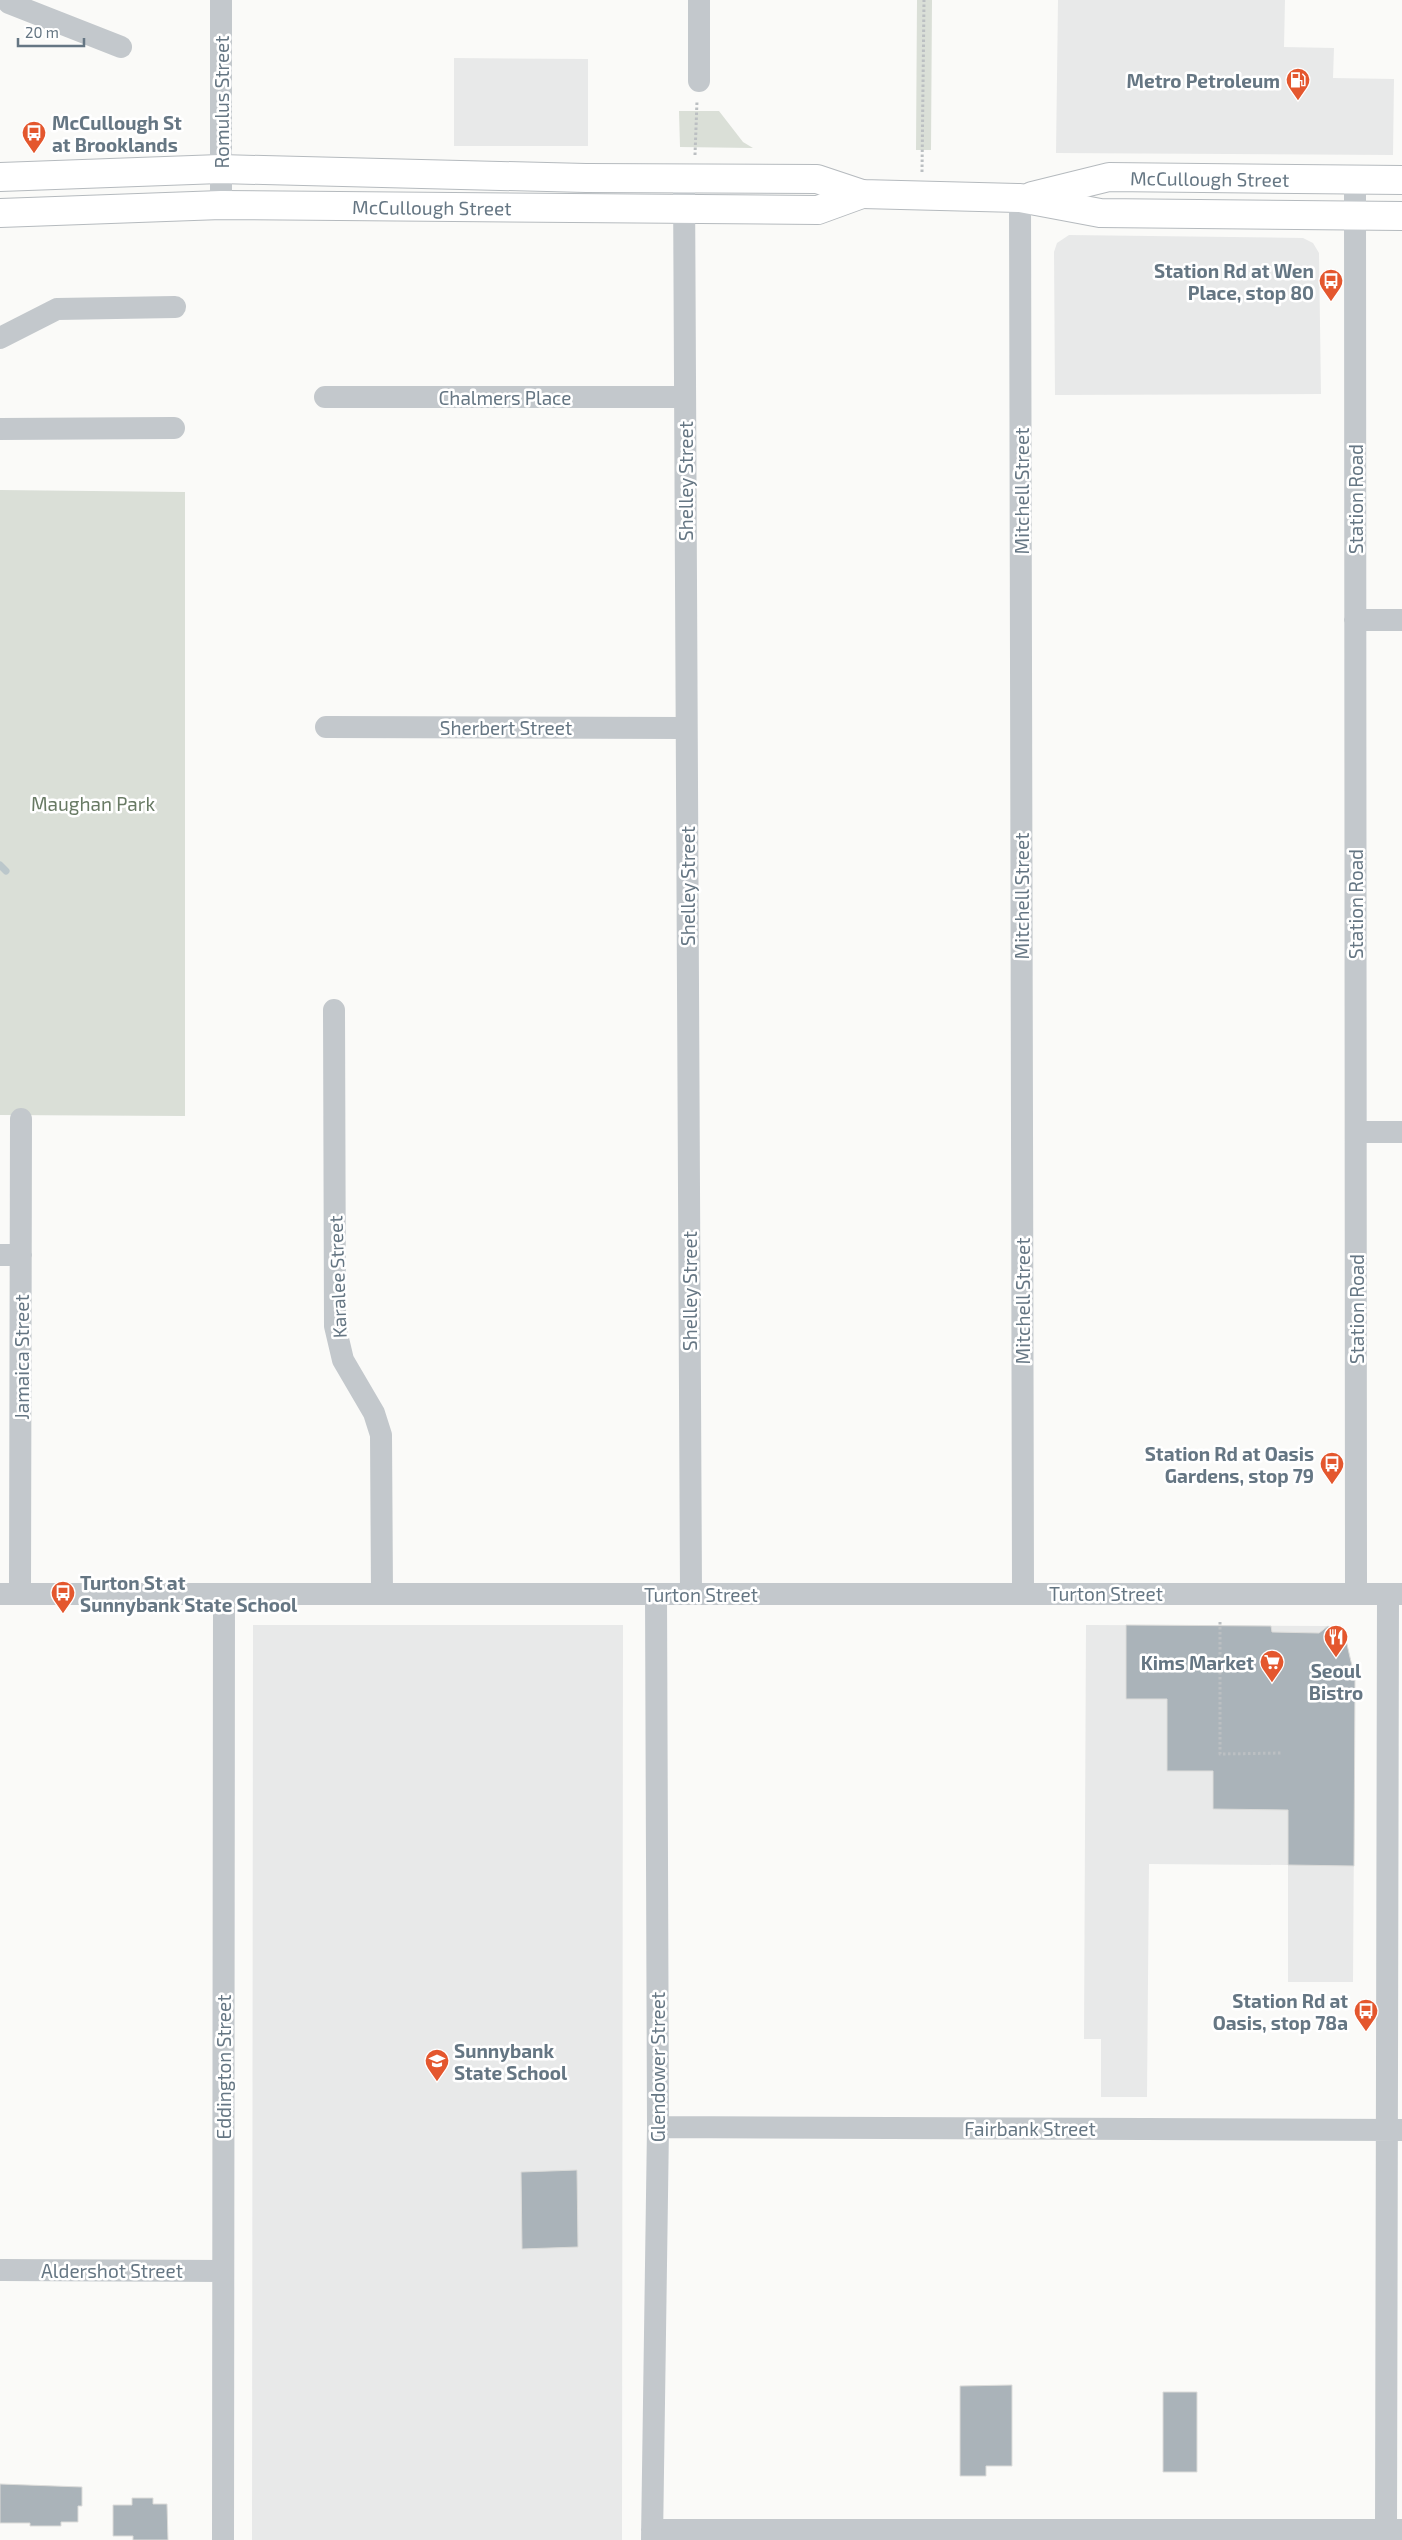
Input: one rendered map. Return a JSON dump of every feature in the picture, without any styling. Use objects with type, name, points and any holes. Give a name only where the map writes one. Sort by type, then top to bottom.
[{"type":"main road","name":"McCullough Street","points":[[0,177],[220,169],[586,178],[689,169],[817,179],[862,194],[1020,198],[1100,213],[1402,216]]},
{"type":"main road","name":"McCullough Street","points":[[1020,198],[1108,177],[1402,180]]},
{"type":"main road","name":"McCullough Street","points":[[0,213],[221,205],[818,210],[862,194]]},
{"type":"street","points":[[6,0],[9,3],[121,47]]},
{"type":"street","name":"Romulus Street","points":[[221,0],[221,205]]},
{"type":"street","points":[[699,0],[699,81]]},
{"type":"street","name":"Shelley Street","points":[[689,169],[684,208],[691,1594]]},
{"type":"street","name":"Station Road","points":[[1355,180],[1356,1594]]},
{"type":"street","name":"Mitchell Street","points":[[1020,198],[1022,1593]]},
{"type":"street","points":[[0,338],[57,309],[175,307]]},
{"type":"street","name":"Chalmers Place","points":[[325,397],[685,397]]},
{"type":"street","points":[[0,429],[174,428]]},
{"type":"street","points":[[1355,620],[1402,620]]},
{"type":"street","name":"Sherbert Street","points":[[326,727],[686,728]]},
{"type":"street","name":"Karalee Street","points":[[334,1010],[335,1326],[343,1360],[374,1414],[381,1435],[382,1594]]},
{"type":"street","name":"Jamaica Street","points":[[10,1594],[10,1255],[21,1119]]},
{"type":"street","points":[[1356,1132],[1402,1132]]},
{"type":"street","name":"Turton Street","points":[[10,1594],[1395,1594]]},
{"type":"street","name":"Eddington Street","points":[[223,2540],[224,1594]]},
{"type":"street","name":"Glendower Street","points":[[652,2535],[658,2127],[656,1594]]},
{"type":"street","points":[[652,2535],[1392,2533],[1395,2130],[1395,1594]]},
{"type":"street","name":"Fairbank Street","points":[[658,2127],[1395,2130]]},
{"type":"street","name":"Aldershot Street","points":[[0,2270],[223,2271]]},
{"type":"path","points":[[922,196],[924,0]]},
{"type":"path","points":[[689,169],[699,81]]},
{"type":"path","points":[[1220,1622],[1220,1754],[1282,1753]]},
{"type":"shaded area","points":[[1058,0],[1285,0],[1284,47],[1334,48],[1333,78],[1394,79],[1393,155],[1056,153]]},
{"type":"shaded area","points":[[454,58],[588,59],[588,146],[454,146]]},
{"type":"shaded area","points":[[1069,235],[1303,238],[1313,243],[1319,253],[1321,394],[1055,395],[1054,252],[1057,243]]},
{"type":"shaded area","name":"Sunnybank State School","points":[[253,1625],[623,1625],[622,2540],[252,2540]]},
{"type":"shaded area","points":[[1086,1625],[1328,1626],[1346,1640],[1355,1679],[1353,1982],[1288,1982],[1288,1865],[1149,1864],[1147,2097],[1101,2097],[1101,2039],[1084,2039]]},
{"type":"green space","points":[[917,0],[932,0],[931,150],[916,150]]},
{"type":"green space","points":[[679,111],[719,111],[743,142],[753,148],[680,147]]},
{"type":"green space","name":"Maughan Park","points":[[0,490],[185,492],[185,1116],[0,1115]]},
{"type":"building","points":[[1126,1625],[1271,1626],[1272,1632],[1319,1633],[1328,1626],[1346,1640],[1355,1679],[1354,1866],[1288,1865],[1288,1810],[1213,1809],[1213,1771],[1167,1771],[1167,1699],[1126,1699]]},
{"type":"building","points":[[577,2170],[578,2247],[522,2249],[521,2172]]},
{"type":"building","points":[[1012,2385],[1012,2466],[986,2466],[986,2476],[960,2476],[960,2386]]},
{"type":"building","points":[[1163,2392],[1197,2392],[1197,2472],[1163,2472]]},
{"type":"building","points":[[0,2484],[82,2487],[82,2506],[78,2506],[78,2522],[61,2522],[61,2526],[30,2526],[30,2523],[0,2523]]},
{"type":"building","points":[[132,2498],[153,2498],[153,2504],[167,2504],[168,2540],[133,2540],[133,2536],[113,2536],[113,2505],[132,2505]]},
{"type":"waterway","points":[[0,865],[6,871]]},
{"type":"place","name":"Metro Petroleum","points":[[1298,101]]},
{"type":"place","name":"McCullough St at Brooklands","points":[[34,154]]},
{"type":"place","name":"Station Rd at Wen Place, stop 80","points":[[1331,302]]},
{"type":"place","name":"Station Rd at Oasis Gardens, stop 79","points":[[1332,1485]]},
{"type":"place","name":"Turton St at Sunnybank State School","points":[[63,1614]]},
{"type":"place","name":"Seoul Bistro","points":[[1336,1658]]},
{"type":"place","name":"Kims Market","points":[[1272,1683]]},
{"type":"place","name":"Station Rd at Oasis, stop 78a","points":[[1366,2032]]},
{"type":"place","name":"Sunnybank State School","points":[[437,2082]]}]
